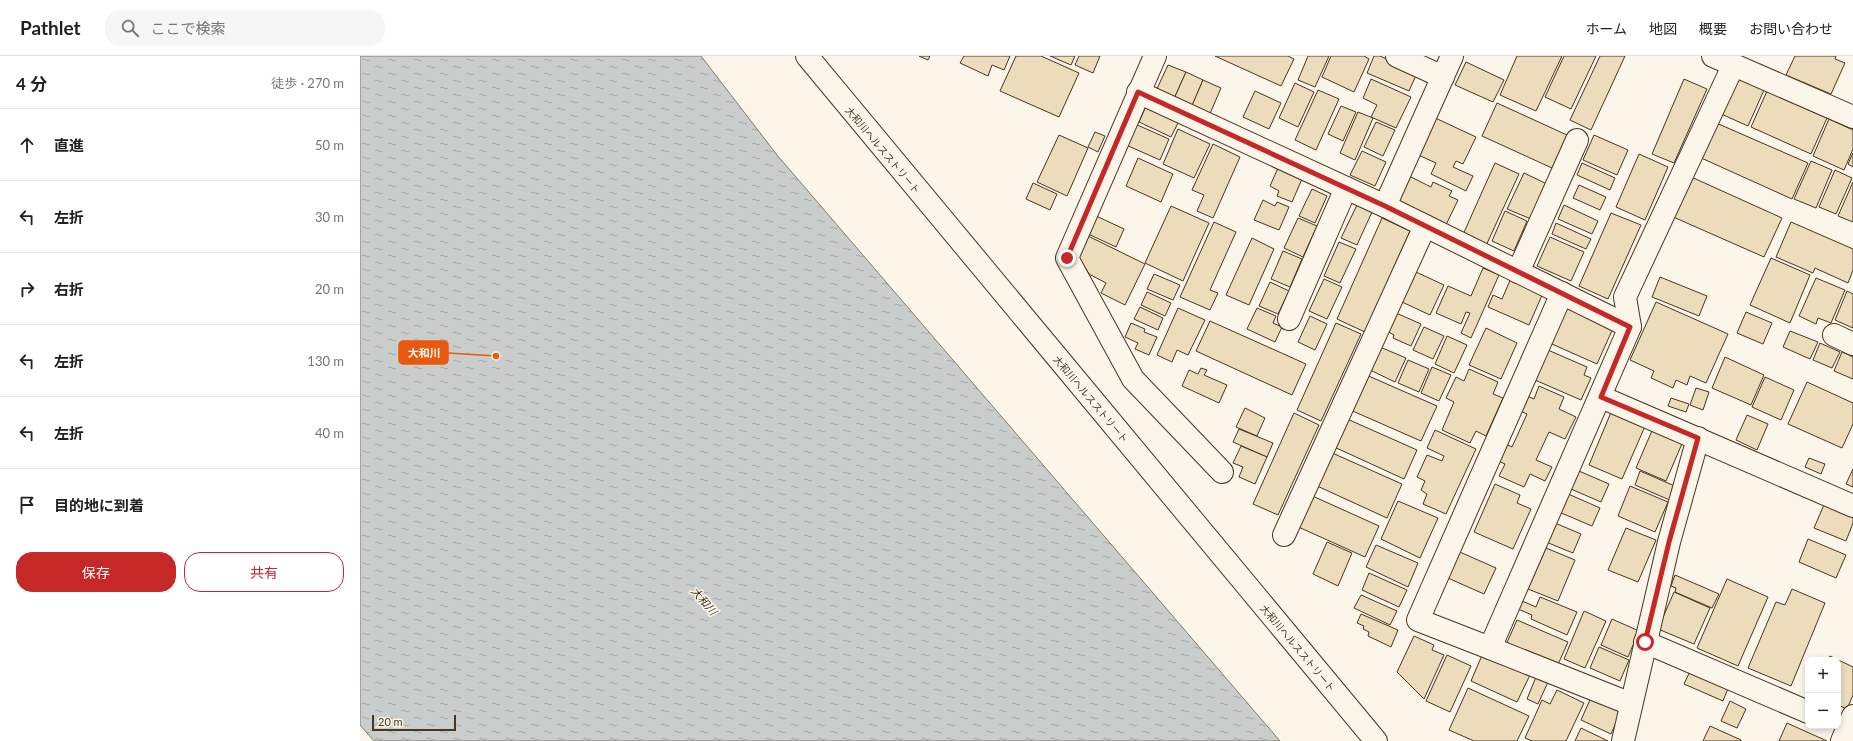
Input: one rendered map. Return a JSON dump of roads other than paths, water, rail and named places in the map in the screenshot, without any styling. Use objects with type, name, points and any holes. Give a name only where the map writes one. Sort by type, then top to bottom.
[{"type":"street","name":"大和川ヘルスストリート","points":[[807,56],[1376,741]]},
{"type":"street","points":[[1155,56],[1138,92],[1067,258],[1133,379],[1222,472]]},
{"type":"street","points":[[1397,56],[1443,76]]},
{"type":"street","points":[[1385,206],[1452,56]]},
{"type":"street","points":[[1713,56],[1853,117]]},
{"type":"street","points":[[1490,648],[1601,397],[1630,327],[1625,296],[1733,66]]},
{"type":"street","points":[[1138,92],[1385,206],[1630,327]]},
{"type":"street","points":[[1518,272],[1577,140]]},
{"type":"street","points":[[1289,319],[1346,188]]},
{"type":"street","points":[[1284,535],[1425,226]]},
{"type":"street","points":[[1562,293],[1418,620],[1631,704]]},
{"type":"street","points":[[1601,397],[1853,506]]},
{"type":"street","points":[[1623,741],[1669,542],[1698,438]]},
{"type":"street","points":[[1645,642],[1805,711]]},
{"type":"water","points":[[360,56],[701,56],[777,155],[1280,741],[374,741],[360,725]]},
{"type":"place","name":"大和川","points":[[496,356]]}]
